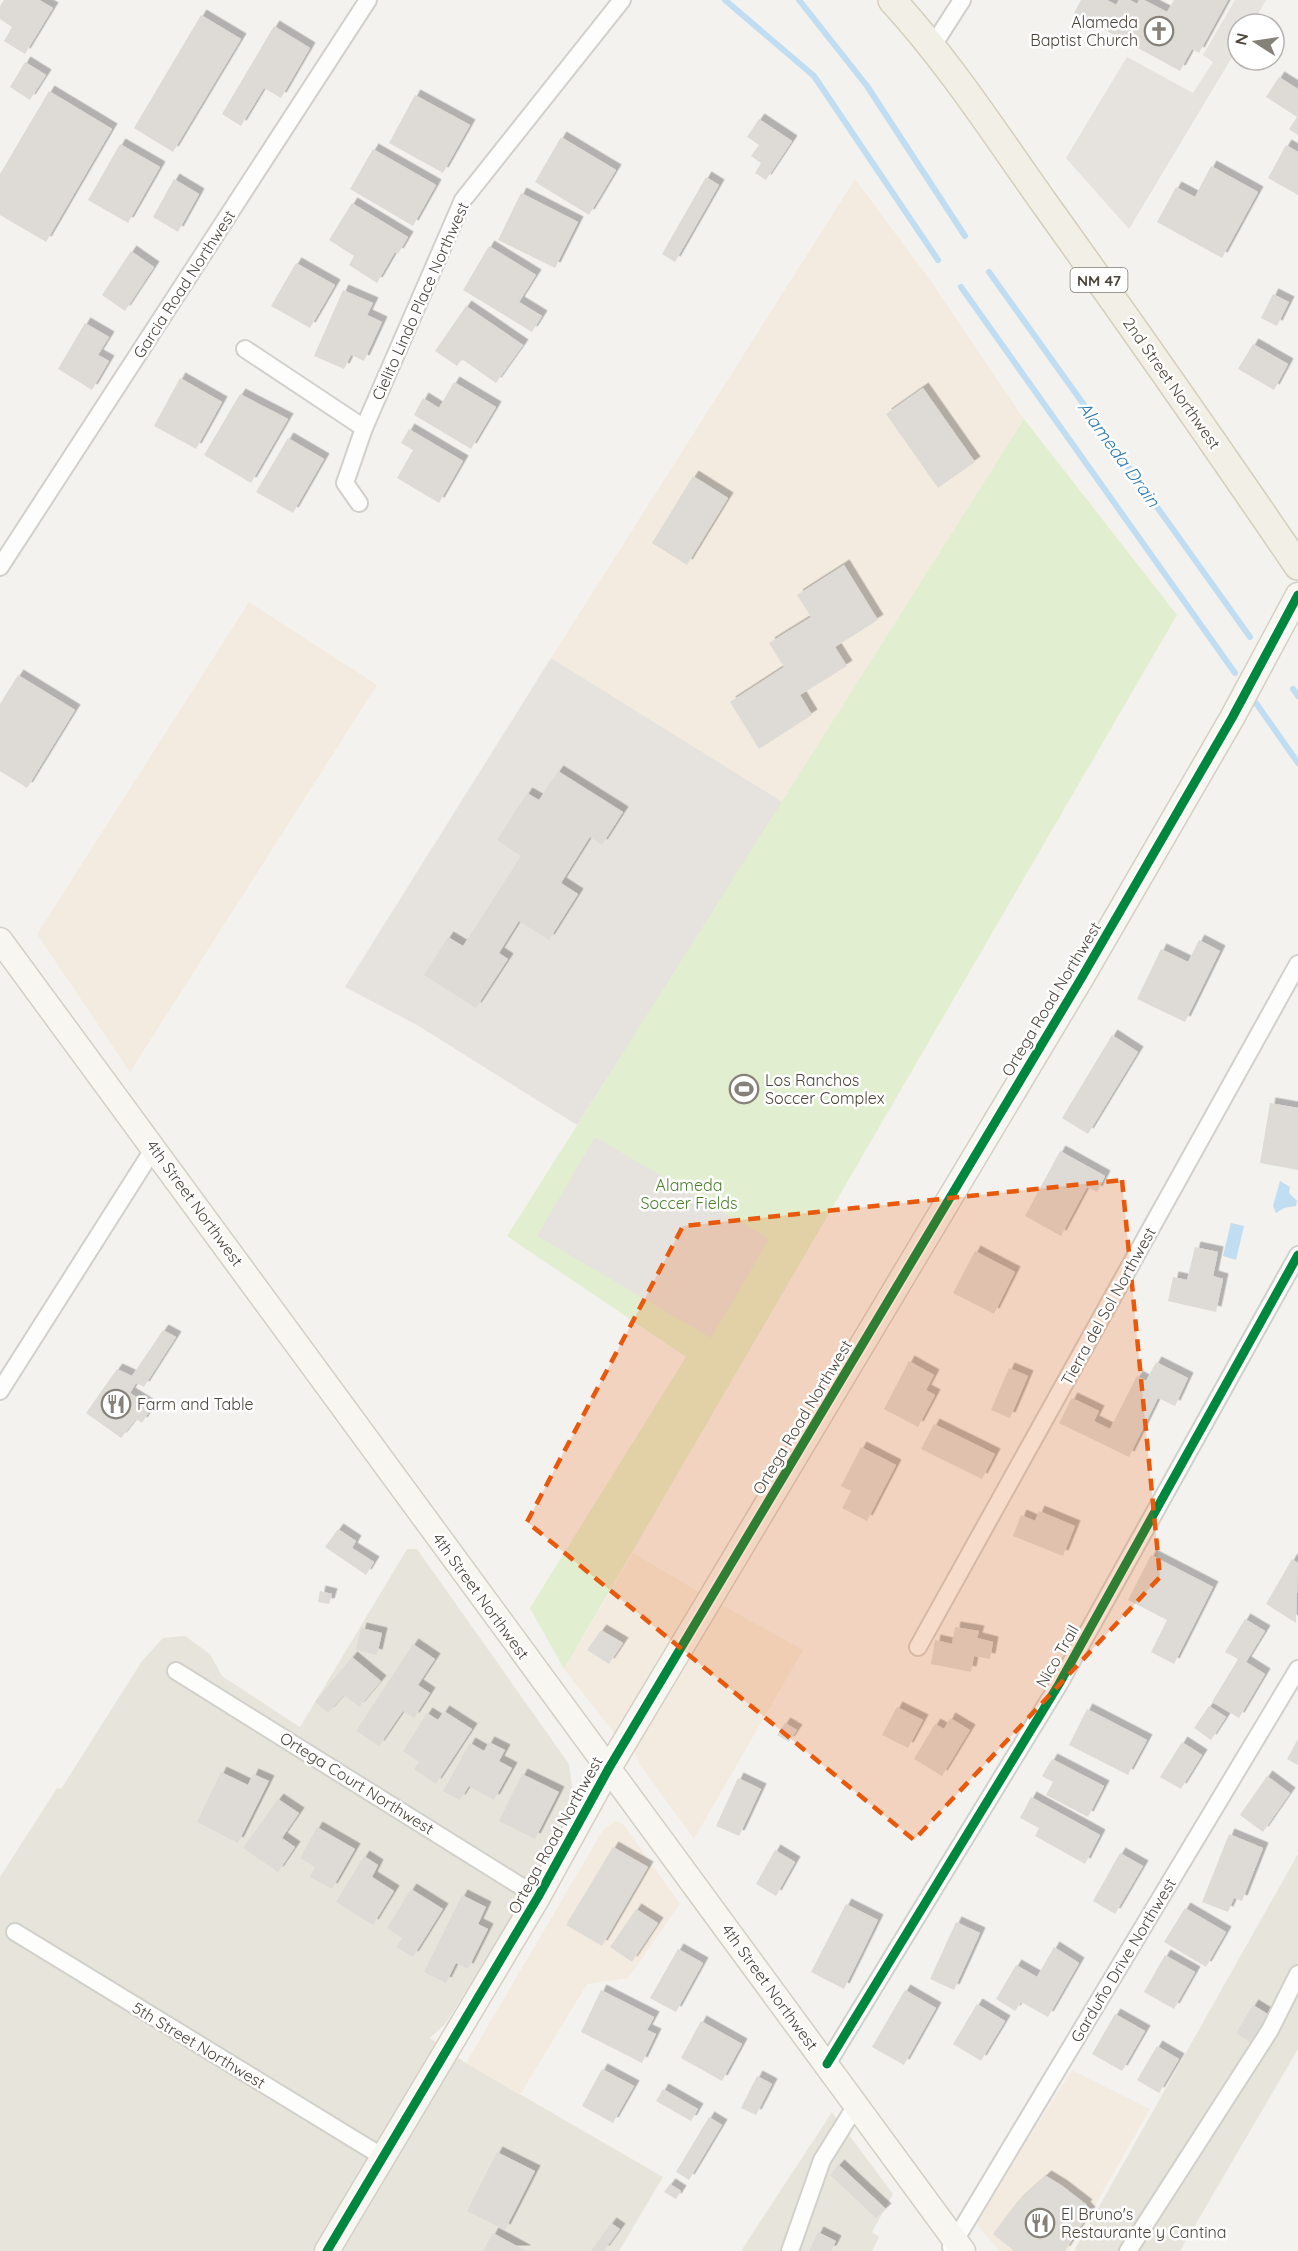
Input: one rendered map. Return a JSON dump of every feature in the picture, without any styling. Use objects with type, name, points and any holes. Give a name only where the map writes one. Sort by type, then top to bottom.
[{"type":"main road","name":"2nd Street Northwest","points":[[892,0],[932,47],[1186,402],[1298,566]]},
{"type":"street","name":"Garcia Road Northwest","points":[[0,567],[368,0]]},
{"type":"street","name":"Cielito Lindo Place Northwest","points":[[359,503],[345,483],[364,428],[463,200],[622,0]]},
{"type":"street","points":[[932,47],[962,0]]},
{"type":"street","points":[[245,349],[364,428]]},
{"type":"street","name":"Ortega Road Northwest","points":[[327,2251],[538,1897],[609,1768],[1082,977],[1232,718],[1298,595]]},
{"type":"street","name":"4th Street Northwest","points":[[0,940],[827,2064],[956,2248]]},
{"type":"street","name":"Tierra del Sol Northwest","points":[[918,1647],[1298,964]]},
{"type":"street","points":[[0,1391],[154,1148]]},
{"type":"street","name":"Nico Trail","points":[[827,2064],[1059,1684],[1298,1255]]},
{"type":"street","name":"Garduño Drive Northwest","points":[[956,2248],[1298,1669]]},
{"type":"street","name":"Ortega Court Northwest","points":[[176,1671],[538,1897]]},
{"type":"street","name":"5th Street Northwest","points":[[15,1932],[383,2157]]},
{"type":"street","points":[[1128,2251],[1270,2030],[1298,1974]]},
{"type":"street","points":[[790,2251],[822,2160],[855,2107]]},
{"type":"highlighted area","points":[[1122,1180],[1160,1577],[914,1840],[527,1522],[683,1226]]},
{"type":"shaded area","points":[[1235,0],[1266,0],[1259,12],[1228,12]]},
{"type":"shaded area","points":[[1226,15],[1226,67],[1129,229],[1066,158],[1127,57],[1193,93],[1213,62],[1203,55]]},
{"type":"shaded area","points":[[855,179],[930,280],[1024,419],[782,802],[551,658]]},
{"type":"shaded area","points":[[249,602],[377,685],[130,1072],[37,934]]},
{"type":"shaded area","points":[[551,658],[784,803],[577,1125],[417,1025],[345,987]]},
{"type":"shaded area","points":[[595,1137],[769,1239],[711,1338],[537,1236]]},
{"type":"shaded area","points":[[407,1549],[417,1549],[569,1764],[576,1814],[446,2023],[430,2038],[466,2063],[663,2177],[619,2251],[0,2251],[0,1877],[57,1788],[61,1789],[142,1661],[163,1638],[185,1636],[210,1654],[222,1676],[300,1727]]},
{"type":"shaded area","points":[[633,1553],[699,1592],[615,1734],[564,1669]]},
{"type":"shaded area","points":[[718,1603],[803,1650],[694,1839],[640,1765],[633,1748]]},
{"type":"shaded area","points":[[616,1821],[624,1825],[680,1904],[628,1978],[587,1984],[520,2095],[466,2063],[603,1830]]},
{"type":"shaded area","points":[[1298,1854],[1298,2049],[1180,2251],[1074,2251]]},
{"type":"shaded area","points":[[1072,2070],[1150,2109],[1069,2251],[999,2251],[975,2222]]},
{"type":"shaded area","points":[[832,2112],[893,2194],[872,2232],[879,2237],[872,2251],[741,2251]]},
{"type":"green space","name":"Alameda Soccer Fields","points":[[1024,419],[1177,615],[564,1669],[530,1608],[686,1357],[507,1236]]},
{"type":"water","points":[[1280,1181],[1290,1187],[1289,1193],[1297,1201],[1296,1206],[1284,1208],[1276,1213],[1273,1206]]},
{"type":"water","points":[[1231,1223],[1244,1226],[1236,1260],[1223,1256]]},
{"type":"building","points":[[4,0],[39,0],[53,8],[25,54],[4,41],[12,27],[0,19],[0,6]]},
{"type":"building","name":"Alameda Baptist Church","points":[[1081,0],[1107,0],[1116,5],[1119,0],[1130,0],[1137,4],[1139,0],[1144,0],[1167,12],[1174,0],[1228,0],[1199,53],[1192,49],[1180,71],[1074,13]]},
{"type":"building","points":[[201,15],[241,39],[173,152],[134,128]]},
{"type":"building","points":[[274,26],[310,48],[281,98],[264,88],[241,126],[222,114]]},
{"type":"building","points":[[25,62],[46,75],[30,100],[10,87]]},
{"type":"building","points":[[1279,77],[1298,89],[1298,135],[1289,129],[1297,117],[1266,97]]},
{"type":"building","points":[[49,91],[112,129],[46,242],[0,215],[0,174]]},
{"type":"building","points":[[415,95],[470,125],[443,173],[389,143]]},
{"type":"building","points":[[759,119],[792,141],[766,180],[755,173],[761,163],[751,156],[759,145],[747,137]]},
{"type":"building","points":[[561,137],[616,170],[589,215],[535,182]]},
{"type":"building","points":[[120,144],[160,167],[128,223],[88,200]]},
{"type":"building","points":[[1286,145],[1298,152],[1298,195],[1268,178]]},
{"type":"building","points":[[373,149],[436,185],[413,226],[350,189]]},
{"type":"building","points":[[1211,166],[1258,192],[1222,258],[1157,222],[1176,187],[1195,197]]},
{"type":"building","points":[[706,177],[719,185],[675,262],[662,254]]},
{"type":"building","points":[[174,179],[199,194],[178,232],[153,217]]},
{"type":"building","points":[[521,193],[578,222],[555,268],[498,240]]},
{"type":"building","points":[[352,203],[408,237],[398,254],[395,252],[377,283],[349,265],[354,256],[329,240]]},
{"type":"building","points":[[489,246],[536,275],[519,302],[542,316],[532,332],[463,290]]},
{"type":"building","points":[[131,251],[154,267],[125,311],[102,295]]},
{"type":"building","points":[[296,263],[335,285],[310,328],[271,306]]},
{"type":"building","points":[[343,290],[373,303],[367,315],[382,322],[364,361],[351,355],[344,369],[314,356]]},
{"type":"building","points":[[1273,294],[1289,302],[1277,326],[1261,318]]},
{"type":"building","points":[[466,306],[523,345],[496,383],[462,359],[457,366],[435,351]]},
{"type":"building","points":[[85,323],[109,337],[98,355],[109,361],[92,390],[58,369]]},
{"type":"building","points":[[1253,344],[1288,364],[1274,390],[1238,369]]},
{"type":"building","points":[[180,378],[222,402],[196,449],[154,426]]},
{"type":"building","points":[[454,382],[496,407],[471,449],[414,415],[423,398],[439,408]]},
{"type":"building","points":[[923,388],[975,462],[938,488],[886,414]]},
{"type":"building","points":[[240,394],[288,419],[251,483],[204,455]]},
{"type":"building","points":[[409,429],[463,461],[439,503],[397,478],[413,450],[401,443]]},
{"type":"building","points":[[288,438],[324,459],[293,513],[256,492]]},
{"type":"building","points":[[693,476],[728,498],[687,565],[652,543]]},
{"type":"building","points":[[844,565],[878,620],[835,647],[847,666],[800,695],[812,715],[759,749],[730,702],[784,667],[769,643],[811,617],[797,595]]},
{"type":"building","points":[[18,675],[75,710],[27,788],[0,771],[0,704]]},
{"type":"building","points":[[558,771],[623,812],[602,845],[590,837],[561,883],[578,894],[549,940],[519,921],[499,953],[508,959],[476,1008],[424,975],[448,937],[463,946],[521,856],[497,840],[527,793],[539,800]]},
{"type":"building","points":[[1199,940],[1220,951],[1185,1022],[1137,999],[1161,949],[1188,962]]},
{"type":"building","points":[[1112,1035],[1138,1052],[1088,1134],[1062,1118]]},
{"type":"building","points":[[1270,1103],[1298,1108],[1298,1170],[1260,1163]]},
{"type":"building","points":[[1060,1151],[1105,1176],[1097,1192],[1087,1187],[1061,1236],[1025,1216]]},
{"type":"building","points":[[1195,1247],[1218,1252],[1213,1276],[1223,1279],[1216,1312],[1168,1301],[1173,1277],[1187,1280]]},
{"type":"building","points":[[975,1251],[1015,1272],[994,1314],[953,1293]]},
{"type":"building","points":[[163,1330],[176,1337],[144,1387],[136,1383],[130,1393],[152,1407],[142,1423],[136,1419],[121,1438],[86,1413],[117,1369],[132,1376]]},
{"type":"building","points":[[909,1361],[934,1375],[926,1390],[935,1395],[918,1427],[884,1409]]},
{"type":"building","points":[[1156,1362],[1188,1378],[1175,1406],[1158,1398],[1129,1457],[1059,1423],[1072,1398],[1099,1411],[1094,1421],[1110,1429],[1137,1376],[1146,1381]]},
{"type":"building","points":[[1009,1368],[1028,1376],[1010,1418],[991,1410]]},
{"type":"building","points":[[934,1424],[995,1454],[982,1479],[921,1449]]},
{"type":"building","points":[[861,1447],[896,1465],[867,1521],[842,1508],[851,1491],[841,1486]]},
{"type":"building","points":[[1039,1511],[1075,1526],[1063,1556],[1013,1536],[1021,1515],[1035,1521]]},
{"type":"building","points":[[338,1529],[356,1541],[352,1548],[374,1562],[366,1575],[325,1547]]},
{"type":"building","points":[[1151,1555],[1213,1587],[1174,1664],[1151,1652],[1167,1620],[1128,1600]]},
{"type":"building","points":[[1292,1559],[1298,1563],[1296,1623],[1266,1604]]},
{"type":"building","points":[[320,1591],[332,1594],[329,1604],[318,1602]]},
{"type":"building","points":[[1245,1619],[1265,1631],[1246,1662],[1265,1674],[1239,1718],[1212,1702],[1238,1659],[1225,1652]]},
{"type":"building","points":[[955,1627],[979,1631],[977,1638],[993,1642],[990,1659],[974,1656],[971,1672],[931,1664],[935,1640],[952,1644]]},
{"type":"building","points":[[361,1628],[382,1633],[377,1655],[356,1650]]},
{"type":"building","points":[[601,1630],[623,1643],[609,1664],[587,1650]]},
{"type":"building","points":[[413,1644],[435,1659],[418,1685],[430,1693],[414,1718],[403,1711],[379,1746],[356,1731]]},
{"type":"building","points":[[352,1657],[381,1681],[359,1707],[344,1695],[328,1713],[315,1702]]},
{"type":"building","points":[[1209,1706],[1226,1717],[1211,1740],[1194,1728]]},
{"type":"building","points":[[897,1707],[923,1720],[908,1748],[882,1735]]},
{"type":"building","points":[[1087,1709],[1147,1740],[1128,1775],[1069,1745]]},
{"type":"building","points":[[444,1711],[472,1729],[436,1784],[414,1769],[419,1762],[403,1751],[427,1713],[438,1720]]},
{"type":"building","points":[[950,1718],[970,1730],[942,1776],[914,1759],[935,1724],[944,1729]]},
{"type":"building","points":[[785,1723],[797,1730],[789,1742],[777,1735]]},
{"type":"building","points":[[1298,1739],[1298,1765],[1287,1759]]},
{"type":"building","points":[[489,1742],[505,1750],[499,1761],[512,1768],[494,1800],[469,1786],[460,1800],[443,1791],[470,1743],[484,1751]]},
{"type":"building","points":[[1182,1742],[1202,1755],[1181,1789],[1160,1777]]},
{"type":"building","points":[[1052,1759],[1104,1786],[1088,1817],[1046,1795],[1053,1782],[1042,1776]]},
{"type":"building","points":[[221,1772],[248,1785],[253,1774],[269,1781],[238,1843],[197,1822]]},
{"type":"building","points":[[522,1774],[559,1792],[535,1839],[499,1821]]},
{"type":"building","points":[[1267,1776],[1290,1793],[1263,1832],[1240,1815]]},
{"type":"building","points":[[738,1778],[761,1789],[739,1836],[716,1826]]},
{"type":"building","points":[[1031,1797],[1100,1835],[1085,1864],[1035,1836],[1039,1828],[1020,1818]]},
{"type":"building","points":[[278,1799],[299,1813],[282,1838],[295,1847],[278,1872],[243,1848]]},
{"type":"building","points":[[317,1827],[355,1849],[332,1889],[310,1877],[315,1867],[300,1858]]},
{"type":"building","points":[[1229,1834],[1263,1848],[1242,1901],[1234,1898],[1228,1912],[1202,1902]]},
{"type":"building","points":[[613,1847],[648,1867],[602,1946],[566,1925]]},
{"type":"building","points":[[775,1850],[795,1862],[776,1896],[756,1884]]},
{"type":"building","points":[[1120,1853],[1143,1866],[1115,1914],[1093,1901]]},
{"type":"building","points":[[364,1856],[378,1865],[372,1877],[394,1891],[373,1925],[336,1902]]},
{"type":"building","points":[[411,1889],[443,1909],[413,1957],[396,1947],[402,1938],[387,1928]]},
{"type":"building","points":[[462,1895],[486,1907],[478,1924],[488,1929],[468,1969],[456,1963],[446,1983],[424,1972]]},
{"type":"building","points":[[846,1904],[878,1920],[844,1989],[811,1972]]},
{"type":"building","points":[[1185,1908],[1226,1932],[1206,1967],[1164,1942]]},
{"type":"building","points":[[636,1909],[658,1923],[632,1962],[610,1947]]},
{"type":"building","points":[[956,1922],[980,1933],[954,1990],[930,1979]]},
{"type":"building","points":[[1054,1947],[1079,1963],[1048,2017],[1021,2002],[1015,2011],[996,1999],[1016,1965],[1037,1977]]},
{"type":"building","points":[[678,1949],[703,1963],[676,2012],[650,1998]]},
{"type":"building","points":[[1165,1955],[1195,1972],[1174,2009],[1144,1992]]},
{"type":"building","points":[[601,1990],[654,2017],[647,2030],[656,2034],[642,2063],[581,2032]]},
{"type":"building","points":[[905,1990],[936,2008],[904,2065],[872,2047]]},
{"type":"building","points":[[977,2004],[1005,2021],[981,2061],[953,2044]]},
{"type":"building","points":[[1253,2005],[1271,2016],[1253,2044],[1236,2033]]},
{"type":"building","points":[[1115,2014],[1145,2031],[1122,2071],[1092,2054]]},
{"type":"building","points":[[701,2021],[742,2044],[722,2081],[681,2058]]},
{"type":"building","points":[[1157,2046],[1179,2059],[1159,2093],[1137,2080]]},
{"type":"building","points":[[602,2069],[634,2086],[613,2123],[582,2106]]},
{"type":"building","points":[[757,2076],[772,2084],[756,2115],[741,2108]]},
{"type":"building","points":[[663,2089],[698,2109],[691,2121],[656,2101]]},
{"type":"building","points":[[709,2117],[722,2125],[689,2180],[676,2172]]},
{"type":"building","points":[[497,2152],[535,2171],[505,2230],[467,2211]]},
{"type":"building","points":[[839,2165],[886,2209],[876,2218],[830,2175]]},
{"type":"building","points":[[1046,2176],[1087,2205],[1085,2207],[1090,2212],[1065,2251],[1014,2251],[993,2234],[1017,2202]]},
{"type":"building","points":[[670,2184],[681,2191],[676,2199],[664,2192]]},
{"type":"building","points":[[611,2223],[620,2229],[604,2251],[591,2251]]},
{"type":"building","points":[[818,2232],[836,2241],[831,2251],[809,2251]]},
{"type":"building","points":[[493,2233],[526,2251],[483,2251]]},
{"type":"waterway","points":[[725,0],[814,76],[938,260]]},
{"type":"waterway","name":"Alameda Drain","points":[[799,0],[867,86],[965,236]]},
{"type":"waterway","name":"Alameda Drain","points":[[989,272],[1250,637]]},
{"type":"waterway","points":[[961,287],[1235,673]]},
{"type":"waterway","name":"Alameda Drain","points":[[1293,689],[1298,696]]},
{"type":"waterway","points":[[1256,703],[1298,763]]},
{"type":"cycle path","points":[[327,2251],[538,1897],[609,1768],[1082,977],[1232,718],[1298,595]]},
{"type":"cycle path","points":[[827,2064],[1059,1684],[1298,1255]]},
{"type":"place","name":"Alameda Baptist Church","points":[[1159,31]]},
{"type":"place","name":"Los Ranchos Soccer Complex","points":[[744,1089]]},
{"type":"place","name":"Farm and Table","points":[[116,1404]]},
{"type":"place","name":"El Bruno's Restaurante y Cantina","points":[[1040,2223]]}]
